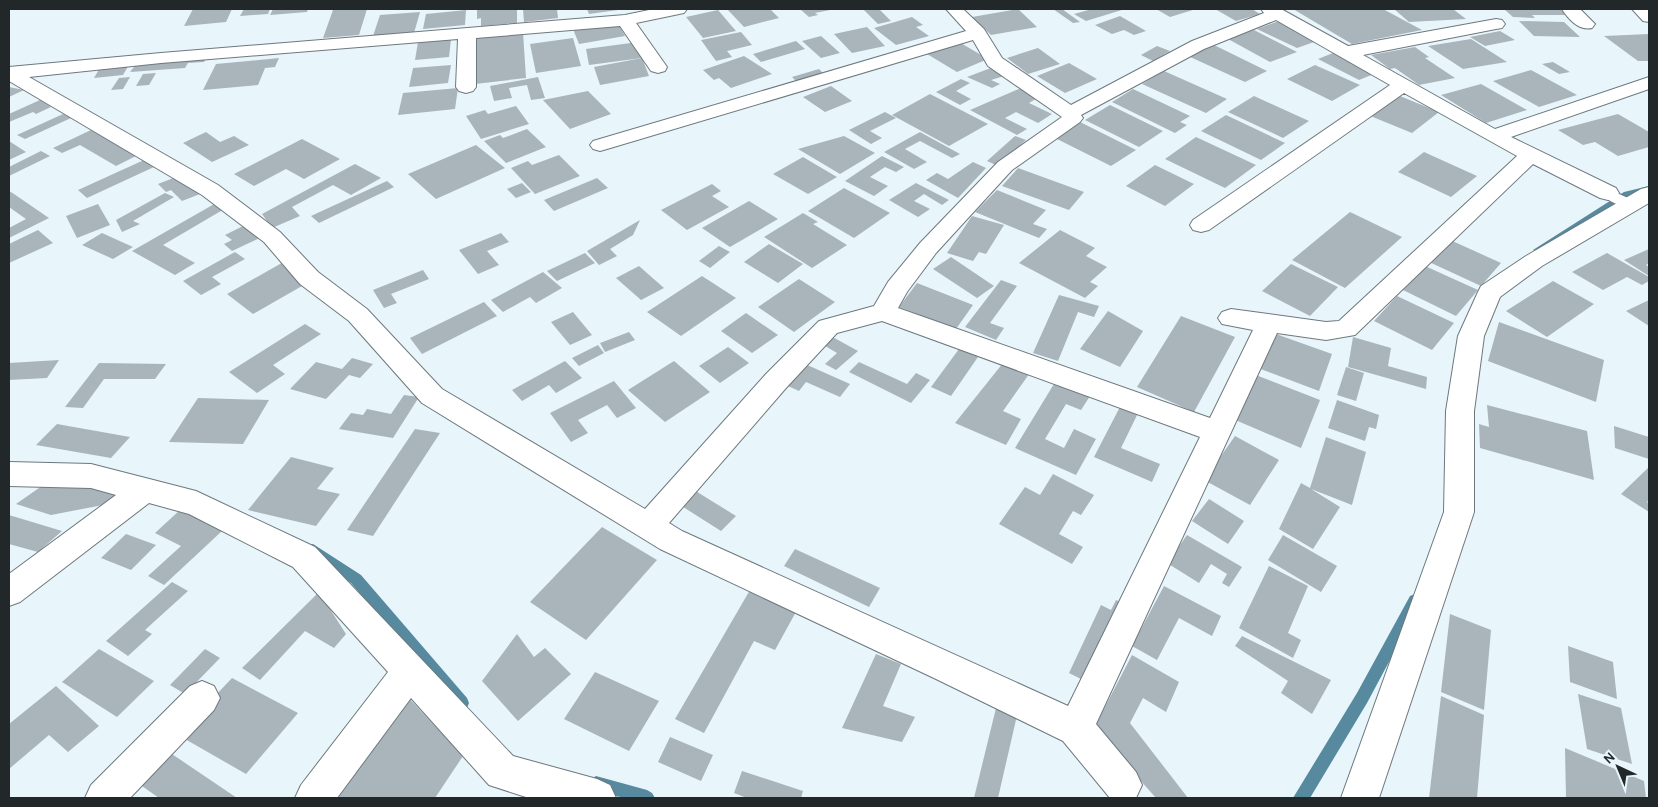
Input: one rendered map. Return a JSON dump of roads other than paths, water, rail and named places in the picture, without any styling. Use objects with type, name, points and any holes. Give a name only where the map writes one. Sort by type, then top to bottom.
[{"type":"street","points":[[9,73],[161,58],[625,20],[678,9]]},
{"type":"street","points":[[882,312],[896,288],[928,248],[1005,166],[1073,118],[1070,113],[995,62],[978,33],[954,9]]},
{"type":"street","points":[[1570,9],[1586,24]]},
{"type":"street","points":[[1640,9],[1649,17]]},
{"type":"street","points":[[1070,113],[1198,45],[1273,11],[1493,136],[1530,155],[1628,198]]},
{"type":"street","points":[[625,20],[658,67]]},
{"type":"street","points":[[1348,52],[1496,24]]},
{"type":"street","points":[[600,145],[978,33]]},
{"type":"street","points":[[466,87],[467,34]]},
{"type":"street","points":[[9,73],[210,190],[272,237],[309,278],[358,314],[432,396],[671,540],[1076,728],[1123,785]]},
{"type":"street","points":[[1493,136],[1649,83]]},
{"type":"street","points":[[1201,224],[1403,85]]},
{"type":"street","points":[[1231,318],[1269,322],[1326,332],[1346,329],[1530,155]]},
{"type":"street","points":[[1360,798],[1459,512],[1460,411],[1471,336],[1490,292],[1628,198]]},
{"type":"street","points":[[648,526],[776,381],[828,327],[882,312],[1216,431]]},
{"type":"street","points":[[1076,728],[1269,322]]},
{"type":"street","points":[[9,474],[90,476],[196,503],[304,557],[502,772],[597,798]]},
{"type":"street","points":[[9,592],[145,490]]},
{"type":"street","points":[[314,798],[409,672]]},
{"type":"street","points":[[104,798],[202,698]]},
{"type":"waterway","points":[[1538,250],[1627,194],[1649,189]]},
{"type":"waterway","points":[[313,550],[356,579],[462,703]]},
{"type":"waterway","points":[[1301,798],[1362,698],[1415,600]]},
{"type":"waterway","points":[[596,784],[647,798]]}]
